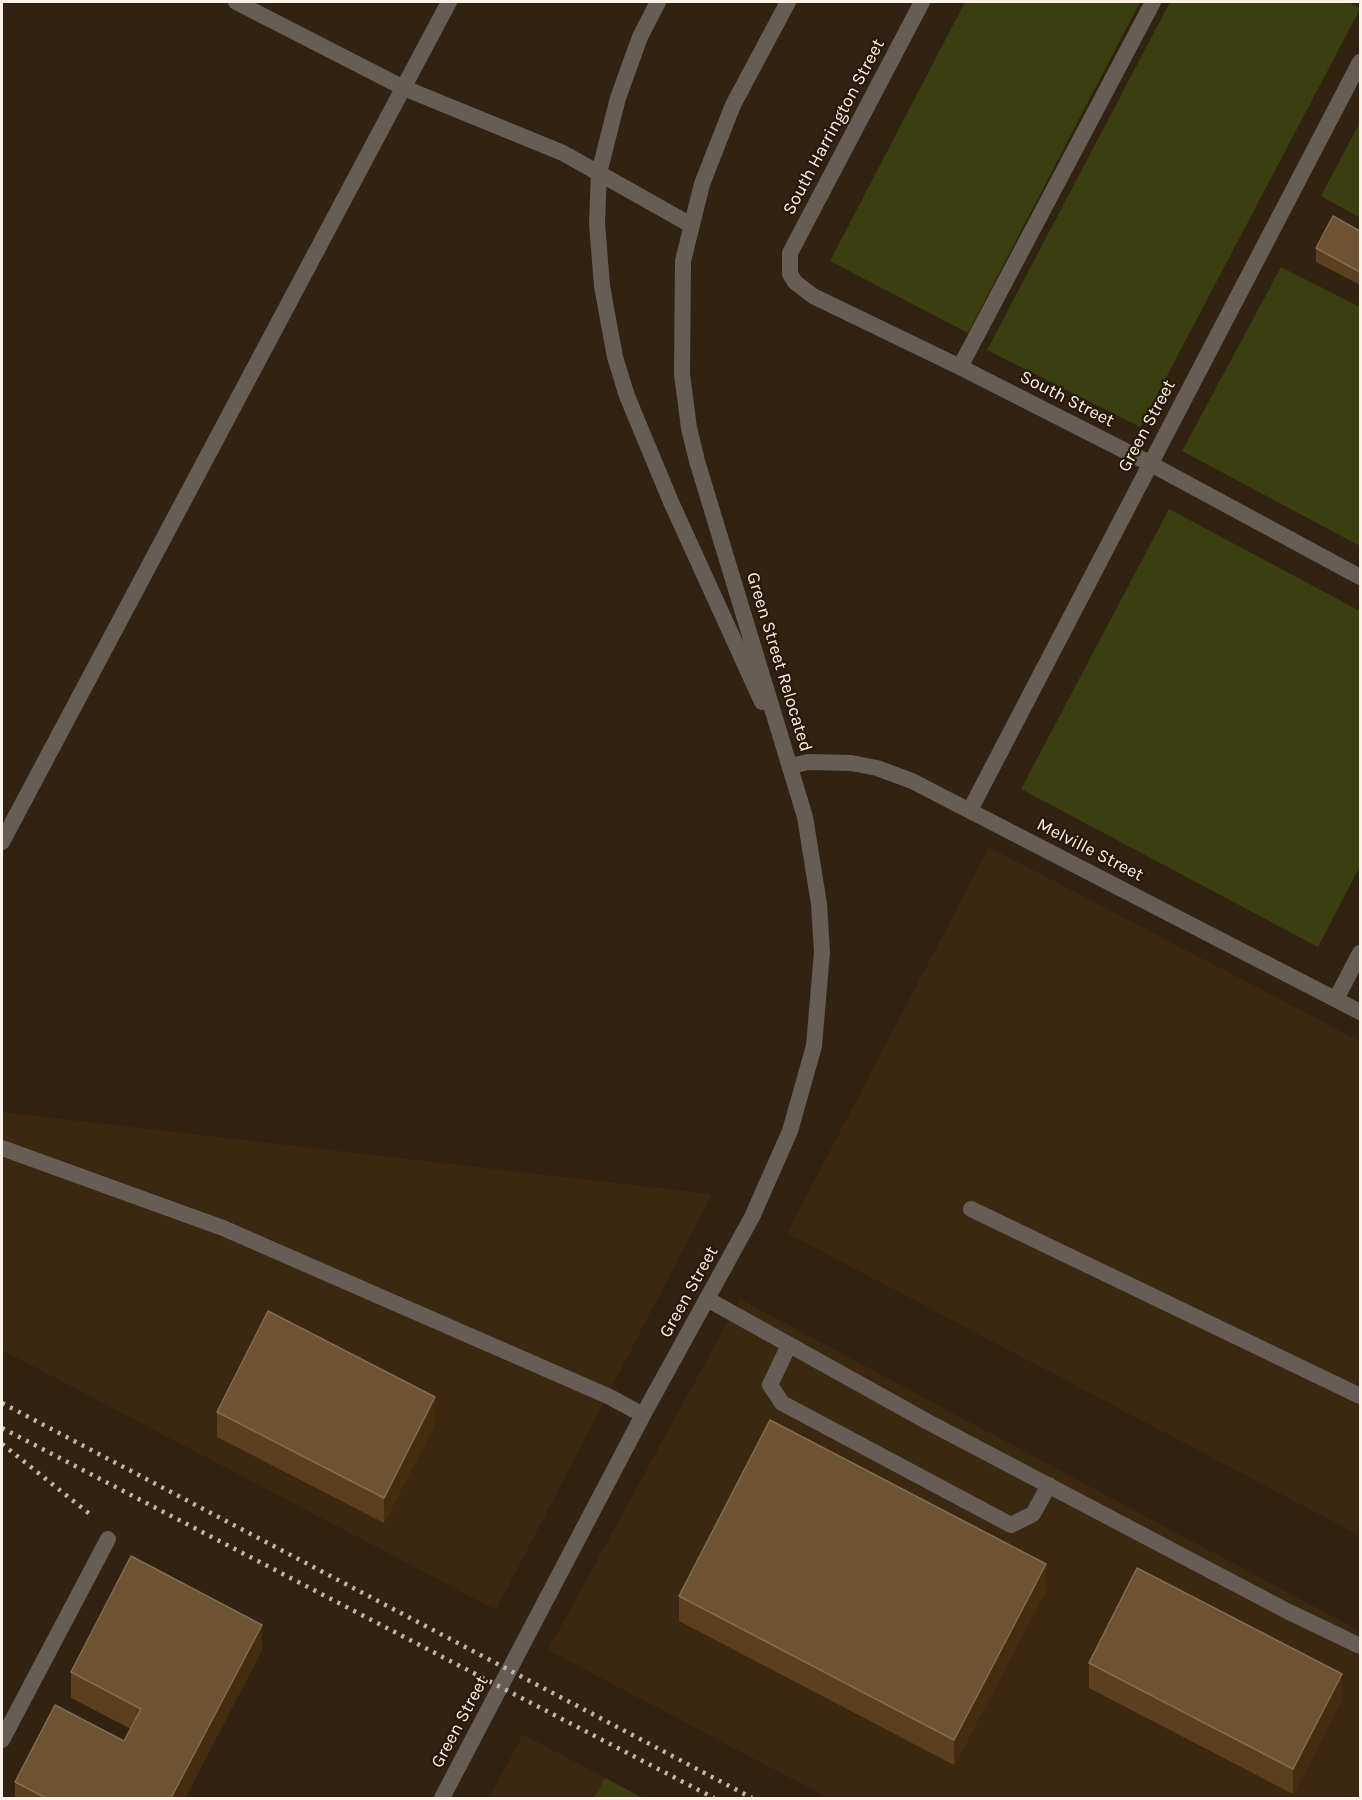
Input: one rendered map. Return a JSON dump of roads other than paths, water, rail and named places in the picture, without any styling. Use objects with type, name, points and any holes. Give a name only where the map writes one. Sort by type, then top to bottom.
[{"type":"street","points":[[236,2],[404,88],[563,153],[691,225]]},
{"type":"street","points":[[2,842],[449,2]]},
{"type":"street","name":"Green Street Relocated","points":[[658,2],[640,37],[618,98],[599,173],[597,224],[602,286],[615,357],[627,396],[671,502],[791,766]]},
{"type":"street","name":"Green Street Relocated","points":[[788,2],[733,105],[715,146],[691,225],[683,261],[681,294],[682,374],[689,428],[791,766]]},
{"type":"street","name":"South Harrington Street","points":[[790,274],[790,253],[922,2]]},
{"type":"street","points":[[960,367],[1153,2]]},
{"type":"street","name":"Green Street","points":[[970,810],[1360,62]]},
{"type":"street","name":"South Street","points":[[790,274],[804,291],[1149,463],[1360,577]]},
{"type":"street","name":"Melville Street","points":[[791,766],[826,761],[877,768],[912,781],[1360,1012]]},
{"type":"street","name":"Green Street","points":[[442,1798],[644,1415],[752,1217],[775,1167],[805,1084],[814,1046],[822,952],[819,904],[805,817],[791,766]]},
{"type":"street","points":[[1336,999],[1360,953]]},
{"type":"street","points":[[2,1148],[223,1228],[599,1393],[644,1415]]},
{"type":"street","points":[[971,1209],[1360,1396]]},
{"type":"street","points":[[707,1299],[1049,1485],[1287,1611],[1360,1646]]},
{"type":"street","points":[[789,1345],[770,1385],[782,1403],[802,1414],[1011,1525],[1033,1514],[1049,1485]]},
{"type":"street","points":[[2,1740],[108,1539]]},
{"type":"railway","points":[[2,1403],[752,1798]]},
{"type":"railway","points":[[2,1428],[714,1798]]},
{"type":"railway","points":[[2,1444],[91,1515]]}]
